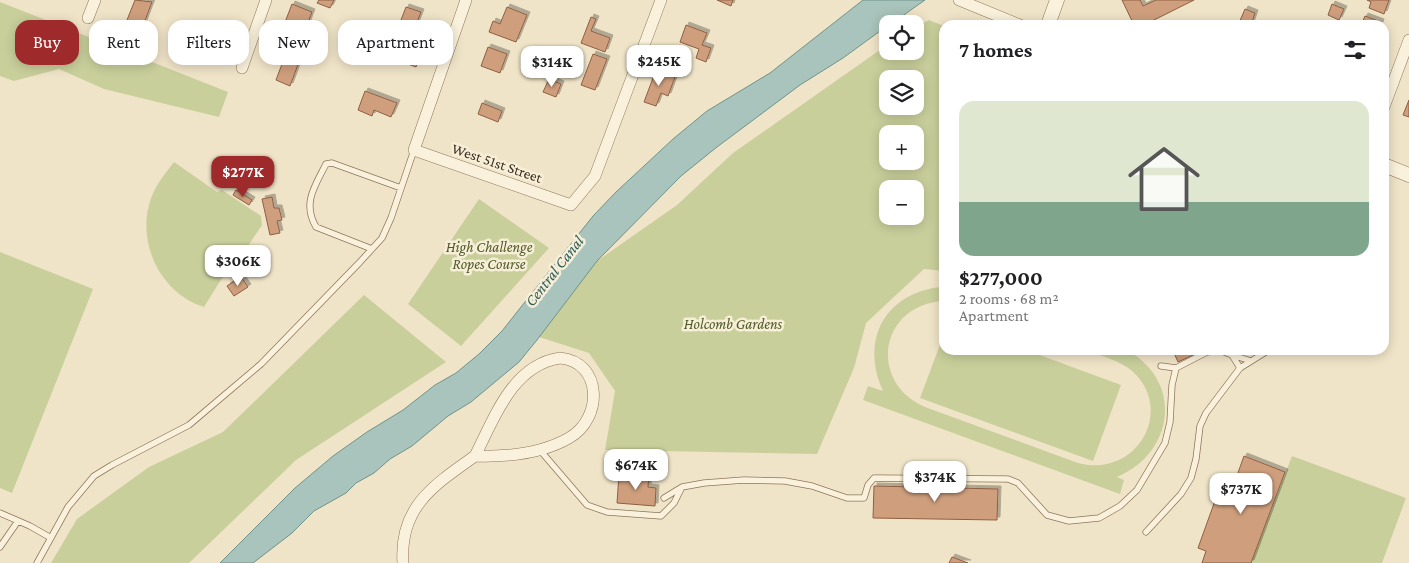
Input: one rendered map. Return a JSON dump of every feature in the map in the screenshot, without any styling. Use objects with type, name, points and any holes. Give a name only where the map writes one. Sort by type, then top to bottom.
[{"type":"street","points":[[88,18],[95,0]]},
{"type":"street","points":[[242,68],[266,0]]},
{"type":"street","points":[[414,150],[466,0]]},
{"type":"street","name":"West 51st Street","points":[[414,150],[571,205],[595,176],[660,0]]},
{"type":"street","points":[[959,0],[1008,20]]},
{"type":"street","points":[[1050,20],[1057,0]]},
{"type":"street","points":[[1389,94],[1409,40]]},
{"type":"street","points":[[1389,167],[1409,175]]},
{"type":"street","points":[[403,563],[402,549],[405,532],[417,505],[430,489],[475,456],[508,393],[518,381],[540,365],[555,359],[569,359],[582,368],[591,383],[594,400],[592,410],[584,424],[568,438],[539,449],[507,455],[475,456]]},
{"type":"lane","points":[[37,563],[68,508],[94,476],[189,425],[261,364],[372,249],[382,238],[391,218],[414,150]]},
{"type":"lane","points":[[372,249],[316,227],[312,220],[309,205],[312,193],[326,164],[332,162],[401,188]]},
{"type":"lane","points":[[1161,366],[1176,368],[1201,355]]},
{"type":"lane","points":[[1232,355],[1251,361]]},
{"type":"lane","points":[[1232,355],[1240,368]]},
{"type":"lane","points":[[1146,532],[1181,494],[1191,478],[1196,459],[1200,426],[1206,413],[1240,368],[1260,355]]},
{"type":"lane","points":[[664,498],[682,488],[704,483],[744,480],[785,481],[812,486],[847,498],[864,498],[868,484],[874,478],[1008,479],[1018,482],[1047,515],[1069,521],[1099,518],[1120,506],[1137,490],[1165,443],[1170,422],[1172,386],[1176,368]]},
{"type":"lane","points":[[539,449],[586,505],[607,512],[662,516],[674,503],[682,488]]},
{"type":"lane","points":[[0,513],[18,520],[51,538]]},
{"type":"lane","points":[[0,547],[18,520]]},
{"type":"green space","points":[[0,2],[46,20],[15,20],[15,65],[79,65],[79,33],[89,37],[89,65],[158,64],[228,92],[219,117],[104,89],[59,69],[14,81],[0,76]]},
{"type":"green space","name":"Holcomb Gardens","points":[[929,20],[939,24],[939,270],[924,269],[866,323],[854,368],[817,454],[605,450],[615,391],[589,353],[539,337],[597,261],[677,205],[733,153],[879,51],[879,60],[924,60],[924,22]]},
{"type":"green space","points":[[174,162],[217,192],[222,190],[261,216],[262,225],[240,258],[234,259],[204,307],[189,301],[165,280],[150,252],[146,221],[149,205],[159,182]]},
{"type":"green space","name":"High Challenge Ropes Course","points":[[479,199],[549,248],[461,346],[408,304]]},
{"type":"green space","points":[[0,252],[93,289],[12,493],[0,488]]},
{"type":"green space","points":[[939,287],[939,302],[922,305],[906,315],[895,329],[889,346],[889,363],[894,380],[907,395],[925,407],[1078,463],[1099,465],[1118,461],[1133,451],[1144,437],[1150,420],[1150,403],[1144,386],[1131,370],[1099,355],[1135,355],[1151,370],[1160,385],[1165,417],[1155,446],[1145,459],[1117,477],[1124,480],[1120,494],[863,400],[868,386],[883,391],[874,354],[876,338],[882,322],[892,309],[905,299],[921,291]]},
{"type":"green space","points":[[364,295],[446,362],[296,460],[189,563],[51,563],[77,519],[149,467],[223,432]]},
{"type":"green space","points":[[939,347],[939,355],[1040,355],[1121,385],[1093,461],[920,398]]},
{"type":"green space","points":[[1292,456],[1406,498],[1382,563],[1251,563]]},
{"type":"water","name":"Central Canal","points":[[863,0],[925,0],[904,15],[879,15],[879,32],[843,58],[800,85],[681,176],[597,261],[519,362],[471,402],[448,416],[412,446],[390,459],[374,473],[356,483],[346,493],[314,511],[292,533],[253,563],[220,563],[295,488],[333,456],[403,410],[435,385],[456,373],[479,354],[502,331],[593,216],[616,192],[673,139],[707,111],[770,73]]},
{"type":"building","points":[[135,0],[152,2],[145,20],[127,20]]},
{"type":"building","points":[[319,0],[334,0],[330,8],[317,3]]},
{"type":"building","points":[[717,0],[733,0],[731,6]]},
{"type":"building","points":[[1122,0],[1140,0],[1143,6],[1156,0],[1194,0],[1154,20],[1132,20]]},
{"type":"building","points":[[1367,0],[1389,0],[1384,14],[1369,8],[1371,2]]},
{"type":"building","points":[[292,4],[312,12],[309,20],[286,20]]},
{"type":"building","points":[[1332,4],[1344,9],[1339,20],[1328,15]]},
{"type":"building","points":[[406,7],[421,12],[418,20],[401,20]]},
{"type":"building","points":[[507,7],[527,15],[516,42],[489,32],[493,21],[500,24]]},
{"type":"building","points":[[1245,9],[1255,13],[1253,20],[1240,20]]},
{"type":"building","points":[[1365,16],[1376,20],[1363,20]]},
{"type":"building","points":[[591,17],[596,19],[591,31],[610,38],[605,52],[581,43]]},
{"type":"building","points":[[686,25],[707,33],[702,45],[711,48],[706,62],[696,58],[699,49],[680,42]]},
{"type":"building","points":[[488,47],[507,54],[500,73],[481,66]]},
{"type":"building","points":[[593,54],[607,59],[595,90],[581,85]]},
{"type":"building","points":[[282,65],[298,65],[290,86],[276,80]]},
{"type":"building","points":[[656,70],[675,77],[668,96],[661,93],[656,106],[644,102]]},
{"type":"building","points":[[549,79],[561,84],[556,97],[543,92]]},
{"type":"building","points":[[365,91],[397,103],[391,117],[374,110],[372,116],[358,110]]},
{"type":"building","points":[[1409,100],[1409,117],[1403,115]]},
{"type":"building","points":[[482,103],[502,111],[498,122],[478,114]]},
{"type":"building","points":[[236,190],[252,200],[249,205],[233,195]]},
{"type":"building","points":[[272,197],[274,208],[279,208],[282,220],[277,221],[280,233],[270,235],[262,199]]},
{"type":"building","points":[[241,277],[248,287],[234,296],[227,286]]},
{"type":"building","points":[[1175,355],[1193,355],[1178,362]]},
{"type":"building","points":[[1244,456],[1285,472],[1251,563],[1202,563],[1206,551],[1198,548],[1216,498],[1230,495]]},
{"type":"building","points":[[619,474],[649,476],[648,487],[656,488],[655,506],[617,503]]},
{"type":"building","points":[[874,486],[998,489],[997,520],[873,518]]},
{"type":"building","points":[[952,557],[968,563],[949,563]]}]
